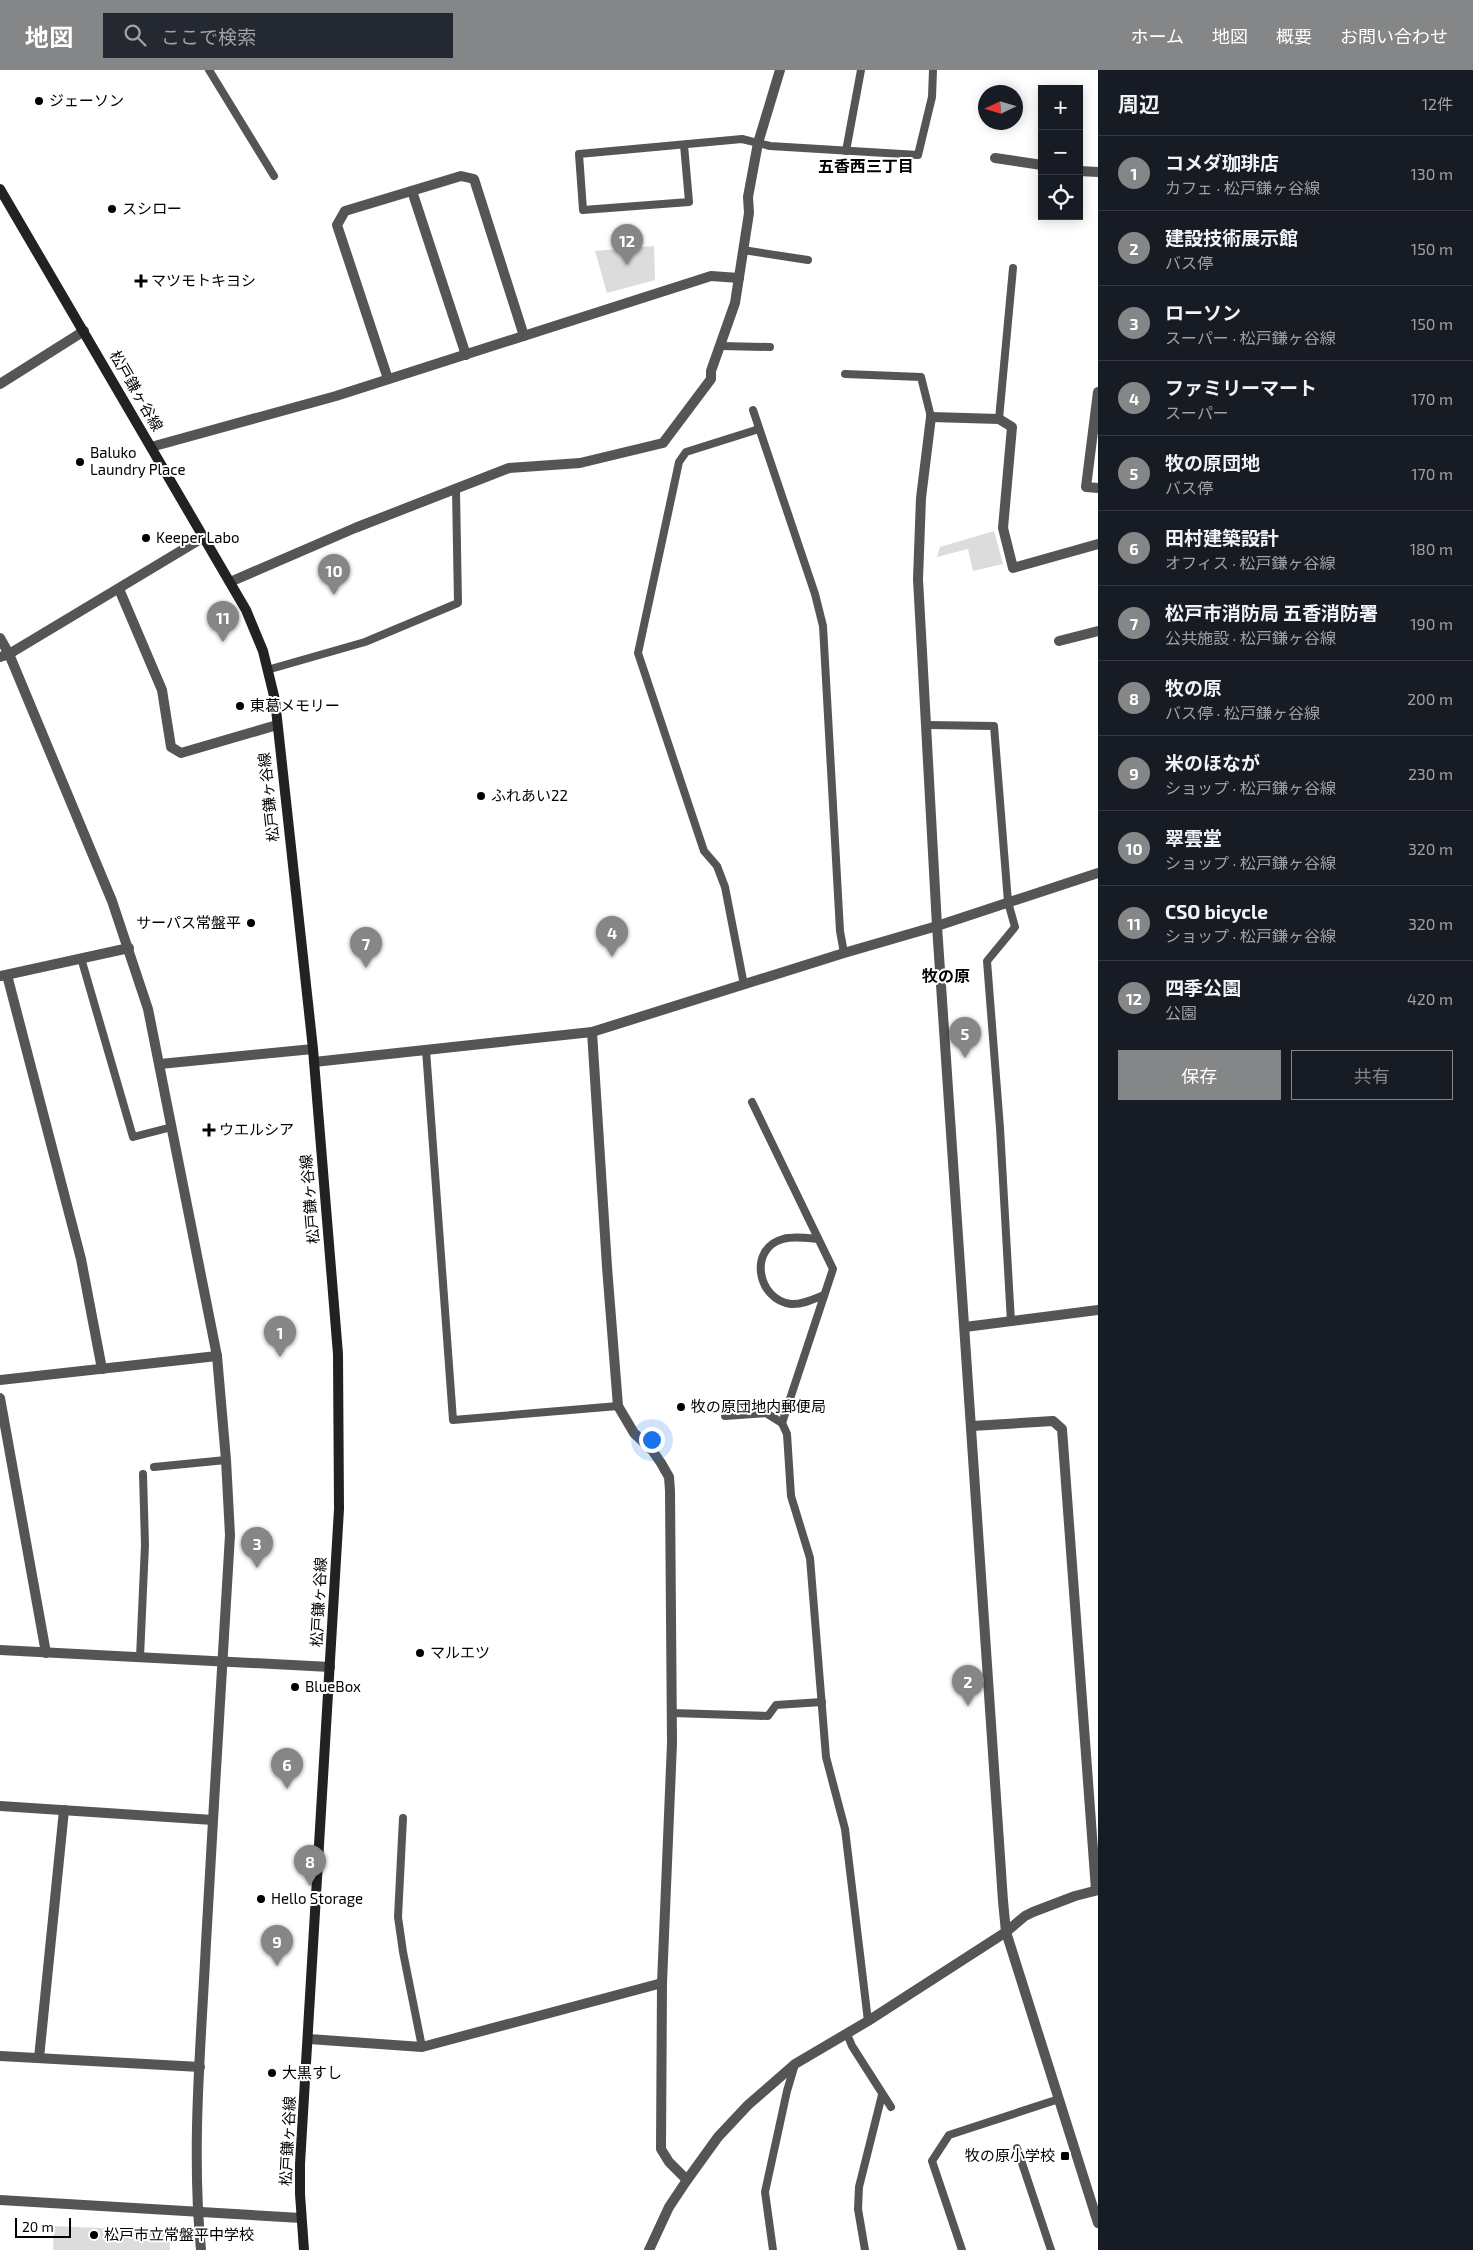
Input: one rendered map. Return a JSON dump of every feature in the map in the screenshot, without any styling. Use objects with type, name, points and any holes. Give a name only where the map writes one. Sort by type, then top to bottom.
[{"type":"main road","name":"松戸鎌ヶ谷線","points":[[0,189],[246,610],[263,651],[275,700],[313,1049],[338,1354],[339,1509],[309,2039],[300,2164],[301,2218],[304,2250]]},
{"type":"street","points":[[230,582],[355,528],[509,468],[580,464],[663,442],[711,380],[711,371],[735,303],[749,213],[748,197],[758,143],[780,70]]},
{"type":"street","points":[[995,158],[1038,164]]},
{"type":"street","points":[[1083,171],[1098,172]]},
{"type":"street","points":[[388,380],[337,225],[346,211],[461,176],[474,179],[524,336]]},
{"type":"street","points":[[412,191],[466,354]]},
{"type":"street","points":[[152,447],[388,380],[711,276],[739,278]]},
{"type":"street","points":[[0,384],[84,331]]},
{"type":"street","points":[[1098,392],[1086,487],[1098,488]]},
{"type":"street","points":[[1098,544],[1013,568],[1003,528],[1012,427],[999,419],[931,417],[921,498],[918,579],[928,725],[937,926],[1006,1932],[1098,2222]]},
{"type":"street","points":[[4,656],[204,537]]},
{"type":"street","points":[[119,589],[162,690],[171,747],[181,753],[277,725]]},
{"type":"street","points":[[1059,641],[1098,631]]},
{"type":"street","points":[[0,638],[4,656],[112,901],[148,1009],[217,1356],[230,1535],[221,1661],[196,2162],[197,2212],[201,2250]]},
{"type":"street","points":[[314,1062],[592,1032],[844,953],[937,926],[1098,873]]},
{"type":"street","points":[[102,1369],[82,1259],[3,975],[129,948]]},
{"type":"street","points":[[592,1032],[618,1406],[634,1433],[652,1450],[669,1477],[672,1713],[662,1984],[661,2149],[669,2162],[687,2180]]},
{"type":"street","points":[[160,1064],[313,1049]]},
{"type":"street","points":[[965,1327],[1098,1310]]},
{"type":"street","points":[[0,1380],[217,1356]]},
{"type":"street","points":[[0,1398],[46,1652]]},
{"type":"street","points":[[649,2250],[669,2207],[718,2138],[748,2105],[795,2064],[868,2021],[1006,1932],[1025,1916],[1075,1896],[1097,1890],[1062,1429],[1053,1421],[972,1426]]},
{"type":"street","points":[[0,1650],[330,1667]]},
{"type":"street","points":[[0,1806],[213,1820]]},
{"type":"street","points":[[38,2058],[64,1810]]},
{"type":"street","points":[[309,2039],[422,2047],[662,1984]]},
{"type":"street","points":[[0,2056],[200,2067]]},
{"type":"street","points":[[0,2200],[301,2218]]},
{"type":"lane","points":[[209,70],[274,176]]},
{"type":"lane","points":[[846,150],[860,70]]},
{"type":"lane","points":[[684,145],[689,202],[583,210],[579,154],[742,139],[770,146],[918,155],[932,97],[934,70]]},
{"type":"lane","points":[[743,250],[808,260]]},
{"type":"lane","points":[[999,419],[1013,268]]},
{"type":"lane","points":[[720,346],[770,347]]},
{"type":"lane","points":[[846,374],[921,377],[931,417]]},
{"type":"lane","points":[[753,410],[815,594],[823,626],[840,931],[844,953]]},
{"type":"lane","points":[[744,985],[725,886],[717,866],[704,851],[638,654],[679,462],[686,452],[759,429]]},
{"type":"lane","points":[[267,670],[365,642],[458,603],[456,490]]},
{"type":"lane","points":[[928,725],[994,726],[1008,902],[1015,927],[987,960],[1000,1128],[1011,1322]]},
{"type":"lane","points":[[82,958],[133,1137],[172,1127]]},
{"type":"lane","points":[[426,1050],[453,1420],[618,1406]]},
{"type":"lane","points":[[752,1102],[833,1269],[782,1423]]},
{"type":"lane","points":[[818,1239],[782,1239],[767,1248],[760,1262],[762,1281],[772,1297],[791,1304],[809,1301],[824,1295]]},
{"type":"lane","points":[[724,1416],[766,1413],[782,1423],[788,1434],[791,1496],[810,1558],[826,1757],[845,1829],[868,2021]]},
{"type":"lane","points":[[154,1467],[226,1460]]},
{"type":"lane","points":[[140,1657],[146,1545],[143,1474]]},
{"type":"lane","points":[[672,1713],[768,1716],[776,1705],[822,1702]]},
{"type":"lane","points":[[403,1818],[398,1917],[422,2047]]},
{"type":"lane","points":[[847,2034],[852,2046],[891,2107]]},
{"type":"lane","points":[[773,2250],[765,2192],[787,2091],[795,2064]]},
{"type":"lane","points":[[864,2250],[858,2210],[859,2187],[882,2095]]},
{"type":"lane","points":[[962,2250],[932,2161],[949,2135],[1059,2099]]},
{"type":"lane","points":[[1017,2148],[1052,2250]]},
{"type":"shaded area","points":[[654,246],[655,280],[607,293],[595,251]]},
{"type":"shaded area","points":[[994,531],[1003,564],[973,571],[968,549],[937,557],[940,547]]},
{"type":"shaded area","points":[[54,2226],[169,2231],[170,2250],[53,2250]]},
{"type":"place","name":"ジェーソン","points":[[39,101]]},
{"type":"place","name":"スシロー","points":[[112,209]]},
{"type":"place","name":"四季公園","points":[[627,265]]},
{"type":"place","name":"マツモトキヨシ","points":[[141,281]]},
{"type":"place","name":"Baluko Laundry Place","points":[[80,462]]},
{"type":"place","name":"Keeper Labo","points":[[146,538]]},
{"type":"place","name":"翠雲堂","points":[[334,595]]},
{"type":"place","name":"CSO bicycle","points":[[223,642]]},
{"type":"place","name":"東葛メモリー","points":[[240,706]]},
{"type":"place","name":"ふれあい22","points":[[481,796]]},
{"type":"place","name":"サーパス常盤平","points":[[251,923]]},
{"type":"place","name":"ファミリーマート","points":[[612,957]]},
{"type":"place","name":"松戸市消防局 五香消防署","points":[[366,968]]},
{"type":"place","name":"牧の原団地","points":[[965,1058]]},
{"type":"place","name":"ウエルシア","points":[[209,1130]]},
{"type":"place","name":"コメダ珈琲店","points":[[280,1357]]},
{"type":"place","name":"牧の原団地内郵便局","points":[[681,1407]]},
{"type":"place","name":"ローソン","points":[[257,1568]]},
{"type":"place","name":"マルエツ","points":[[420,1653]]},
{"type":"place","name":"BlueBox","points":[[295,1687]]},
{"type":"place","name":"建設技術展示館","points":[[968,1706]]},
{"type":"place","name":"田村建築設計","points":[[287,1789]]},
{"type":"place","name":"牧の原","points":[[310,1886]]},
{"type":"place","name":"Hello Storage","points":[[261,1899]]},
{"type":"place","name":"米のほなが","points":[[277,1966]]},
{"type":"place","name":"大黒すし","points":[[272,2073]]},
{"type":"place","name":"牧の原小学校","points":[[1065,2156]]},
{"type":"place","name":"松戸市立常盤平中学校","points":[[94,2235]]},
{"type":"district","name":"五香西三丁目","points":[[866,166]]},
{"type":"district","name":"牧の原","points":[[946,976]]}]
